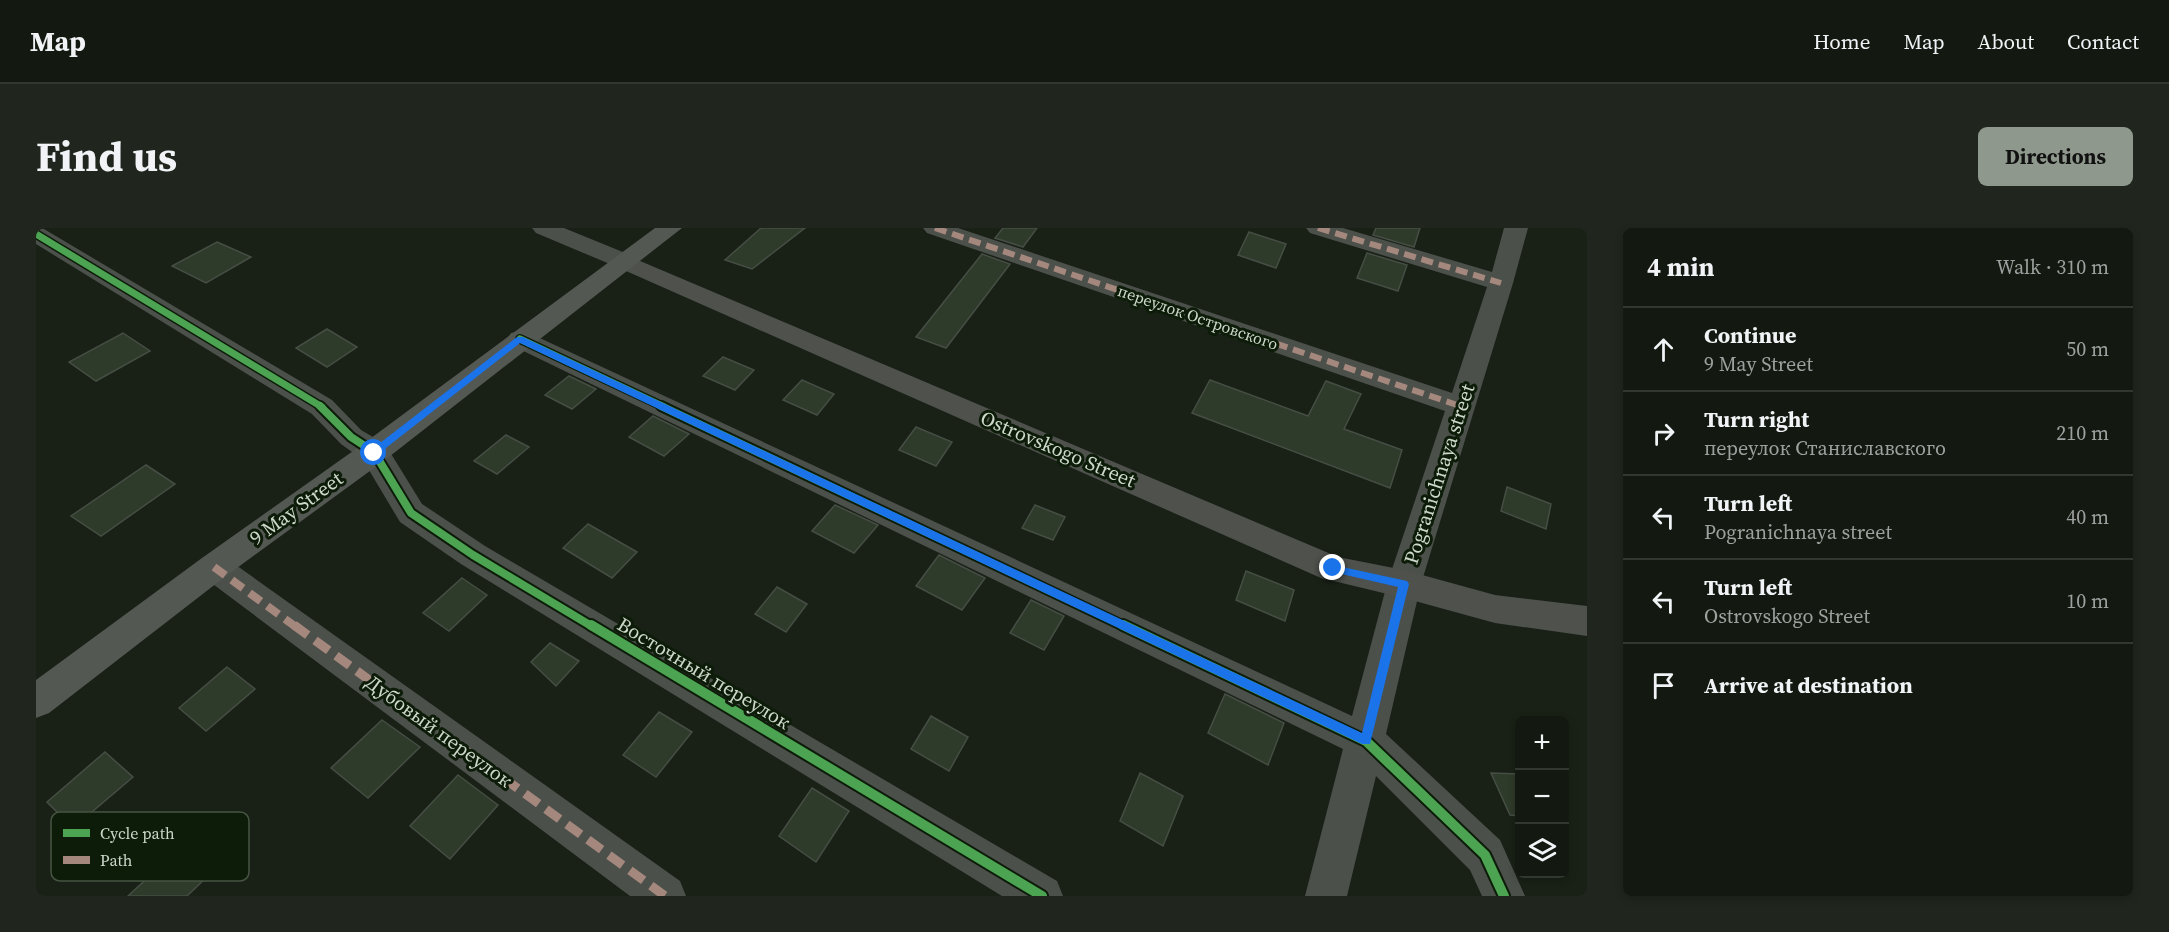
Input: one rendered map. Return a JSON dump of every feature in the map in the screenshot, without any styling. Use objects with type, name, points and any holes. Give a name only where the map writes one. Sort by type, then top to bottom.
[{"type":"main road","name":"9 May Street","points":[[36,701],[214,567],[374,453],[520,339],[670,228]]},
{"type":"main road","name":"Ostrovskogo Street","points":[[626,262],[1333,568],[1404,584],[1495,609],[1587,621]]},
{"type":"street","name":"Ostrovskogo Street","points":[[544,228],[626,262]]},
{"type":"street","name":"переулок Островского","points":[[935,228],[1460,406]]},
{"type":"street","points":[[1318,228],[1501,283]]},
{"type":"street","name":"Pogranichnaya street","points":[[1326,896],[1404,584],[1501,283],[1516,228]]},
{"type":"street","points":[[36,234],[322,408],[351,437],[374,453]]},
{"type":"street","points":[[520,339],[1366,741],[1485,855],[1504,896]]},
{"type":"street","name":"Восточный переулок","points":[[374,453],[411,513],[473,555],[1042,896]]},
{"type":"street","name":"Дубовый переулок","points":[[214,567],[665,896]]},
{"type":"building","points":[[761,228],[805,228],[752,269],[725,260]]},
{"type":"building","points":[[1003,228],[1037,228],[1023,247],[995,238]]},
{"type":"building","points":[[1376,228],[1420,228],[1414,247],[1373,235]]},
{"type":"building","points":[[1249,232],[1286,244],[1276,268],[1238,255]]},
{"type":"building","points":[[217,242],[251,257],[206,283],[172,266]]},
{"type":"building","points":[[1367,253],[1407,265],[1398,291],[1357,278]]},
{"type":"building","points":[[982,254],[1010,264],[946,348],[916,337]]},
{"type":"building","points":[[327,329],[357,347],[327,367],[296,348]]},
{"type":"building","points":[[123,333],[150,351],[96,381],[69,362]]},
{"type":"building","points":[[723,357],[754,370],[735,390],[703,376]]},
{"type":"building","points":[[569,376],[596,389],[572,409],[545,395]]},
{"type":"building","points":[[802,380],[834,394],[817,415],[783,400]]},
{"type":"building","points":[[1210,380],[1308,416],[1326,381],[1361,394],[1344,429],[1402,450],[1390,488],[1192,413]]},
{"type":"building","points":[[653,416],[689,434],[664,456],[629,437]]},
{"type":"building","points":[[916,427],[952,442],[936,466],[899,450]]},
{"type":"building","points":[[506,435],[529,447],[497,474],[474,461]]},
{"type":"building","points":[[146,465],[175,484],[101,536],[71,516]]},
{"type":"building","points":[[1507,487],[1551,504],[1546,529],[1501,511]]},
{"type":"building","points":[[835,505],[878,525],[854,553],[812,531]]},
{"type":"building","points":[[1035,505],[1065,517],[1053,540],[1022,528]]},
{"type":"building","points":[[588,524],[637,552],[612,578],[563,548]]},
{"type":"building","points":[[939,555],[985,578],[962,610],[916,586]]},
{"type":"building","points":[[1246,571],[1294,590],[1285,621],[1236,600]]},
{"type":"building","points":[[462,578],[487,595],[449,631],[423,613]]},
{"type":"building","points":[[777,587],[807,604],[786,632],[755,614]]},
{"type":"building","points":[[1031,600],[1064,616],[1044,650],[1010,633]]},
{"type":"building","points":[[550,643],[579,661],[556,686],[531,662]]},
{"type":"building","points":[[227,667],[255,689],[206,731],[179,708]]},
{"type":"building","points":[[1225,694],[1284,723],[1268,765],[1208,733]]},
{"type":"building","points":[[659,712],[692,732],[656,777],[623,755]]},
{"type":"building","points":[[931,716],[968,737],[949,771],[911,749]]},
{"type":"building","points":[[382,720],[420,747],[368,798],[331,768]]},
{"type":"building","points":[[105,752],[133,777],[92,812],[57,812],[47,802]]},
{"type":"building","points":[[1140,773],[1183,796],[1163,846],[1120,821]]},
{"type":"building","points":[[1491,773],[1515,774],[1515,816],[1510,815]]},
{"type":"building","points":[[458,775],[498,805],[450,859],[410,826]]},
{"type":"building","points":[[812,788],[849,811],[816,862],[779,836]]},
{"type":"building","points":[[144,881],[203,881],[187,896],[128,896]]},
{"type":"marked path","points":[[935,228],[1460,406]]},
{"type":"marked path","points":[[1318,228],[1501,283]]},
{"type":"marked path","points":[[214,567],[665,896]]},
{"type":"cycle path","points":[[36,234],[322,407],[351,437],[374,452],[411,513],[473,555],[1042,896]]},
{"type":"cycle path","points":[[520,339],[1366,741],[1485,855],[1504,896]]},
{"type":"route","points":[[374,453],[520,339],[1366,741],[1404,584],[1333,568]]}]
